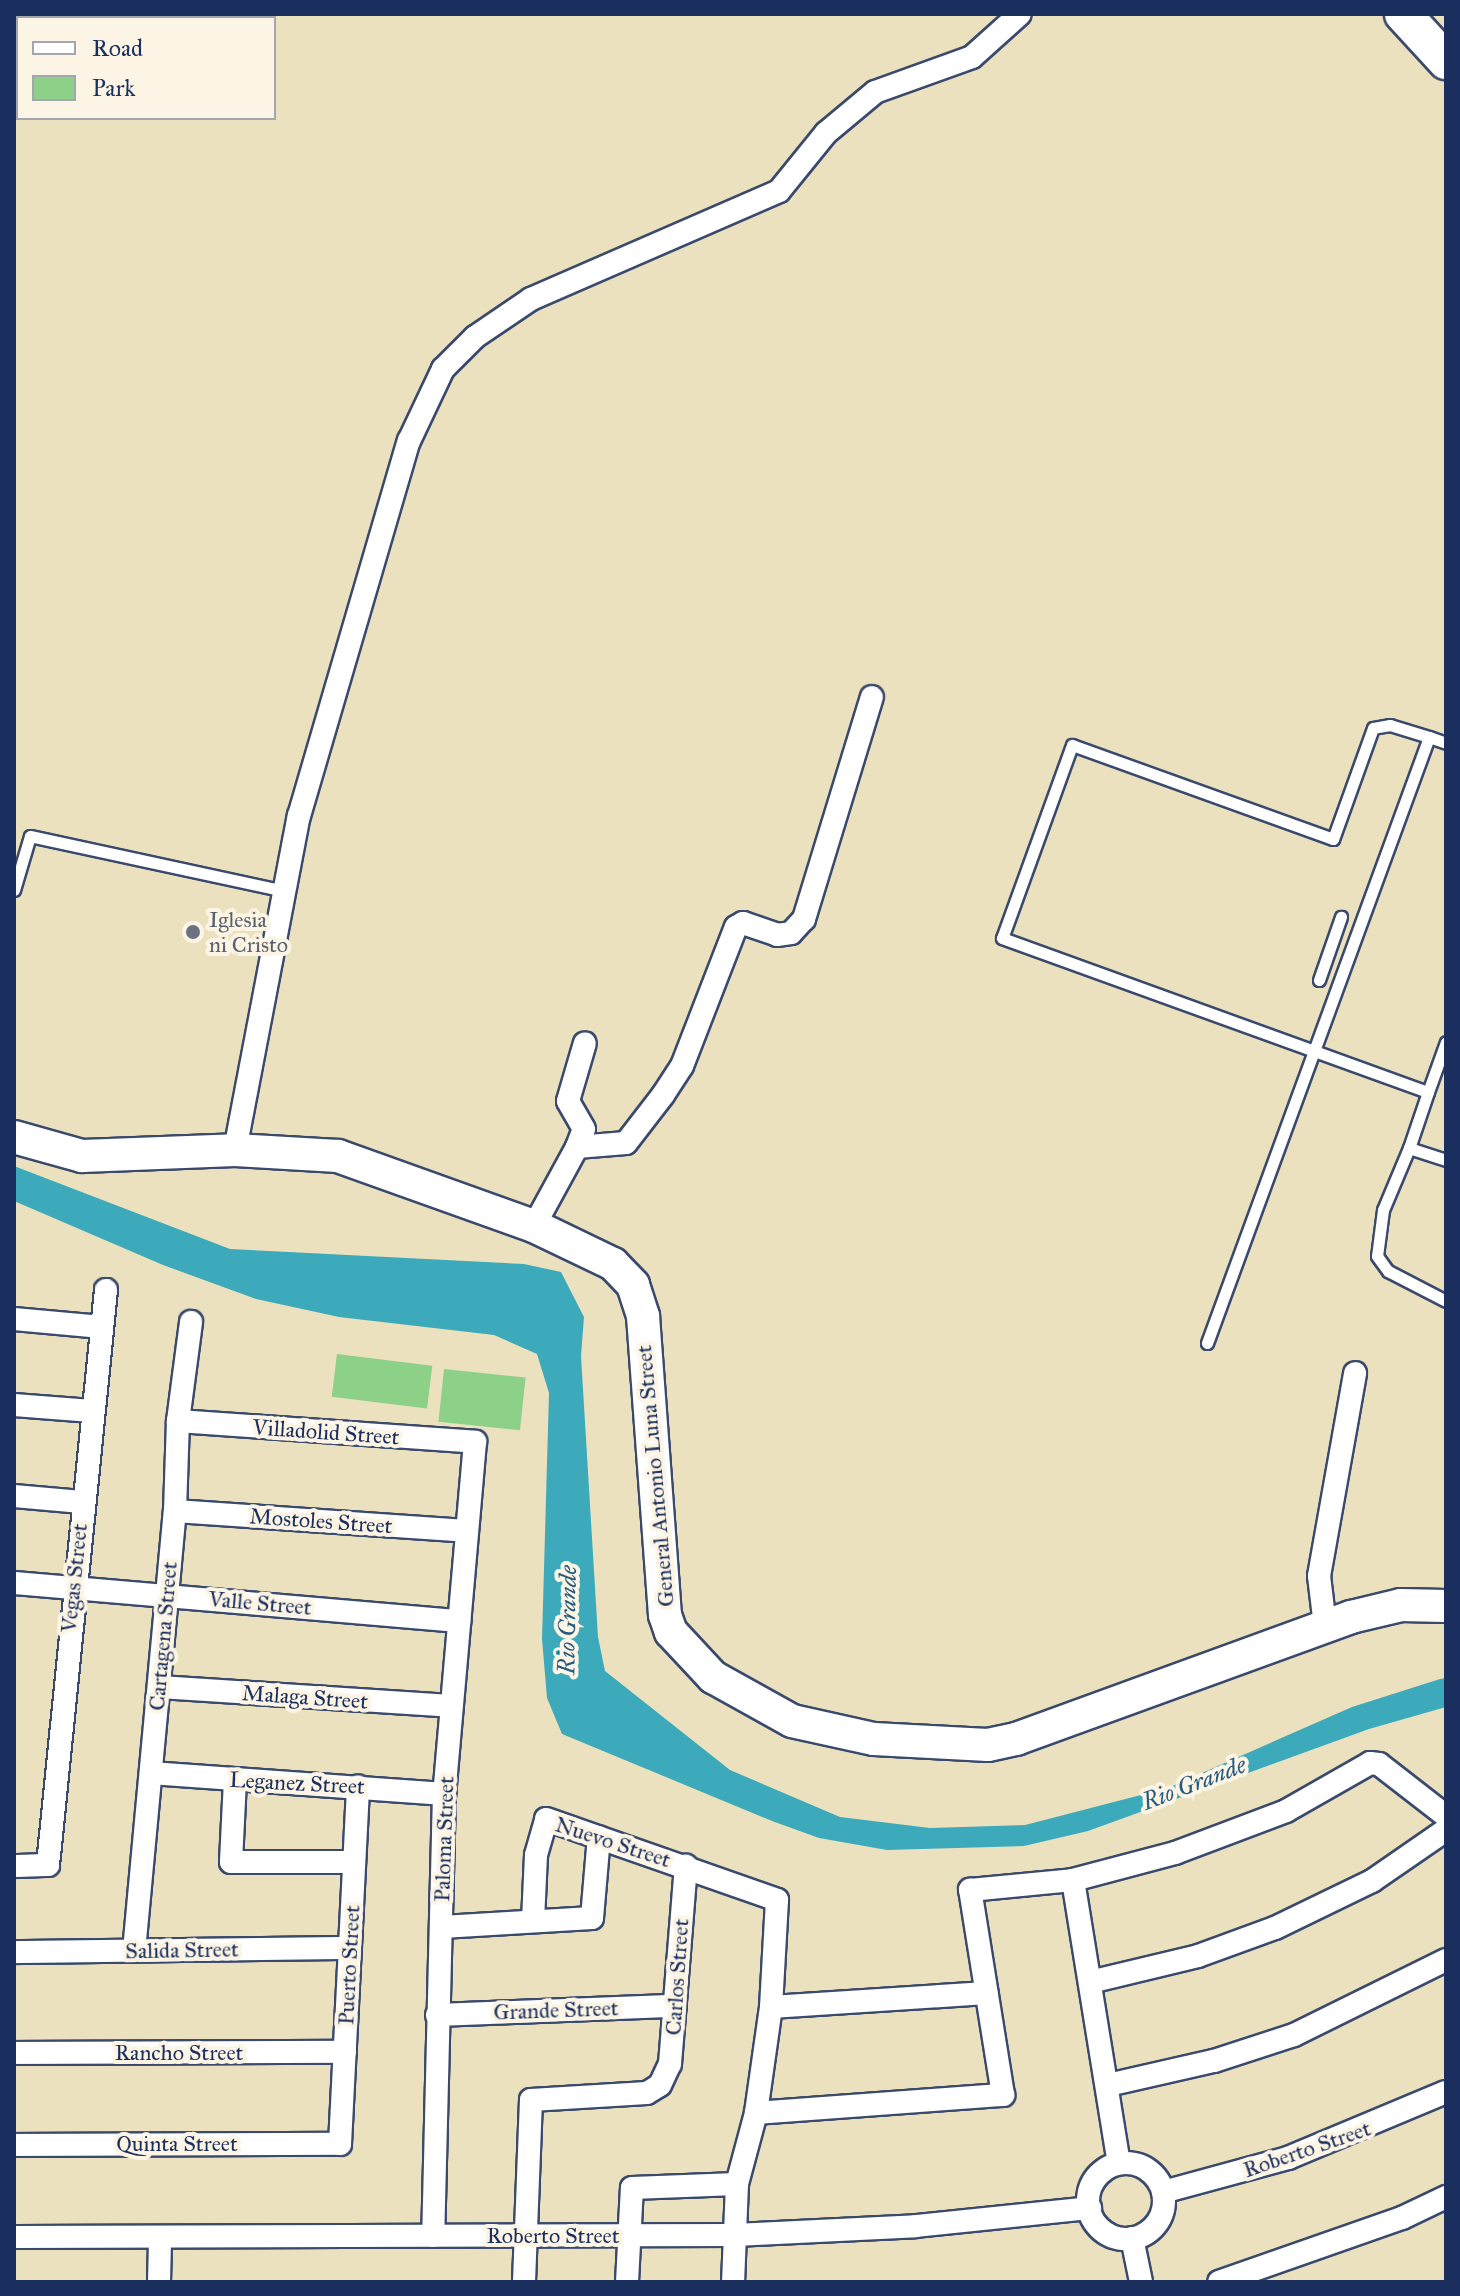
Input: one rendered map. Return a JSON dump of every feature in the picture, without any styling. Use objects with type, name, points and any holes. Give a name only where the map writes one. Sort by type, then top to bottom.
[{"type":"main road","points":[[1403,14],[1446,61]]},
{"type":"main road","name":"General Antonio Luna Street","points":[[14,1137],[82,1156],[235,1150],[310,1152],[367,1163],[595,1252],[628,1278],[638,1296],[665,1615],[678,1645],[713,1677],[764,1710],[874,1739],[988,1745],[1016,1739],[1325,1626],[1401,1605],[1446,1606]]},
{"type":"street","points":[[235,1150],[299,816],[409,441],[443,369],[475,337],[531,299],[779,191],[826,133],[875,92],[972,57],[1020,14]]},
{"type":"street","points":[[577,1147],[626,1143],[663,1095],[682,1066],[736,927],[743,923],[777,935],[791,933],[804,919],[872,697]]},
{"type":"street","points":[[534,1226],[584,1129],[568,1101],[585,1043]]},
{"type":"street","name":"Vegas Street","points":[[14,1866],[48,1865],[73,1588],[106,1290]]},
{"type":"street","points":[[14,1319],[102,1327]]},
{"type":"street","name":"Cartagena Street","points":[[134,1951],[175,1511],[178,1421],[191,1322]]},
{"type":"street","points":[[1325,1626],[1319,1576],[1355,1373]]},
{"type":"street","points":[[14,1405],[92,1411]]},
{"type":"street","name":"Villadolid Street","points":[[178,1421],[475,1442]]},
{"type":"street","name":"Paloma Street","points":[[433,2236],[444,1794],[475,1442]]},
{"type":"street","points":[[14,1496],[82,1502]]},
{"type":"street","name":"Mostoles Street","points":[[175,1511],[466,1531]]},
{"type":"street","name":"Valle Street","points":[[14,1583],[459,1621]]},
{"type":"street","name":"Malaga Street","points":[[159,1687],[451,1706]]},
{"type":"street","points":[[756,2113],[1003,2095],[970,1890],[1073,1880],[1227,1836],[1286,1811],[1370,1763],[1379,1764],[1446,1816]]},
{"type":"street","name":"Leganez Street","points":[[151,1773],[444,1794]]},
{"type":"street","points":[[235,1780],[231,1862],[354,1862]]},
{"type":"street","name":"Puerto Street","points":[[340,2144],[358,1786]]},
{"type":"street","name":"Nuevo Street","points":[[533,1921],[536,1855],[546,1819],[686,1866],[777,1900],[771,2007]]},
{"type":"street","points":[[1090,1982],[1198,1956],[1275,1928],[1372,1881],[1446,1830]]},
{"type":"street","points":[[442,1927],[592,1918],[599,1837]]},
{"type":"street","name":"Carlos Street","points":[[526,2236],[531,2100],[647,2093],[660,2085],[670,2064],[686,1866]]},
{"type":"street","points":[[1073,1880],[1119,2163]]},
{"type":"street","name":"Salida Street","points":[[14,1952],[350,1948]]},
{"type":"street","points":[[1108,2085],[1214,2061],[1294,2035],[1446,1960]]},
{"type":"street","points":[[733,2282],[737,2184],[756,2113],[771,2007],[987,1993]]},
{"type":"street","name":"Grande Street","points":[[437,2015],[675,2006]]},
{"type":"street","name":"Rancho Street","points":[[14,2053],[345,2052]]},
{"type":"street","name":"Roberto Street","points":[[1163,2192],[1288,2158],[1446,2092]]},
{"type":"street","name":"Quinta Street","points":[[14,2145],[340,2144]]},
{"type":"street","points":[[1119,2163],[1144,2166],[1163,2192],[1163,2210],[1155,2226],[1132,2238],[1108,2234],[1090,2208],[1089,2191],[1097,2176],[1119,2163]]},
{"type":"street","points":[[627,2282],[632,2188],[737,2184]]},
{"type":"street","points":[[1219,2282],[1402,2218],[1446,2197]]},
{"type":"street","name":"Roberto Street","points":[[14,2237],[160,2240],[735,2235],[916,2226],[1090,2208]]},
{"type":"street","points":[[524,2282],[526,2236]]},
{"type":"street","points":[[1132,2238],[1141,2282]]},
{"type":"street","points":[[159,2282],[160,2240]]},
{"type":"lane","points":[[1428,1092],[1002,938],[1072,745],[1333,839],[1373,728],[1390,725],[1446,743]]},
{"type":"lane","points":[[1207,1343],[1429,737]]},
{"type":"lane","points":[[14,890],[30,836],[284,891]]},
{"type":"lane","points":[[1319,980],[1341,917]]},
{"type":"lane","points":[[1446,1042],[1409,1148],[1383,1210],[1377,1256],[1388,1271],[1446,1301]]},
{"type":"lane","points":[[1409,1148],[1446,1160]]},
{"type":"green space","points":[[337,1354],[432,1366],[427,1408],[332,1397]]},
{"type":"green space","points":[[444,1369],[526,1378],[520,1430],[438,1422]]},
{"type":"water","name":"Rio Grande","points":[[14,1166],[230,1249],[524,1264],[561,1272],[584,1317],[581,1356],[598,1637],[605,1671],[730,1770],[840,1817],[930,1828],[1025,1825],[1168,1788],[1352,1707],[1446,1678],[1446,1707],[1369,1729],[1088,1831],[1024,1846],[887,1850],[819,1838],[772,1821],[562,1734],[547,1698],[542,1639],[549,1393],[537,1354],[494,1335],[339,1317],[256,1299],[163,1265],[14,1201]]},
{"type":"place","name":"Iglesia ni Cristo","points":[[193,932]]}]
